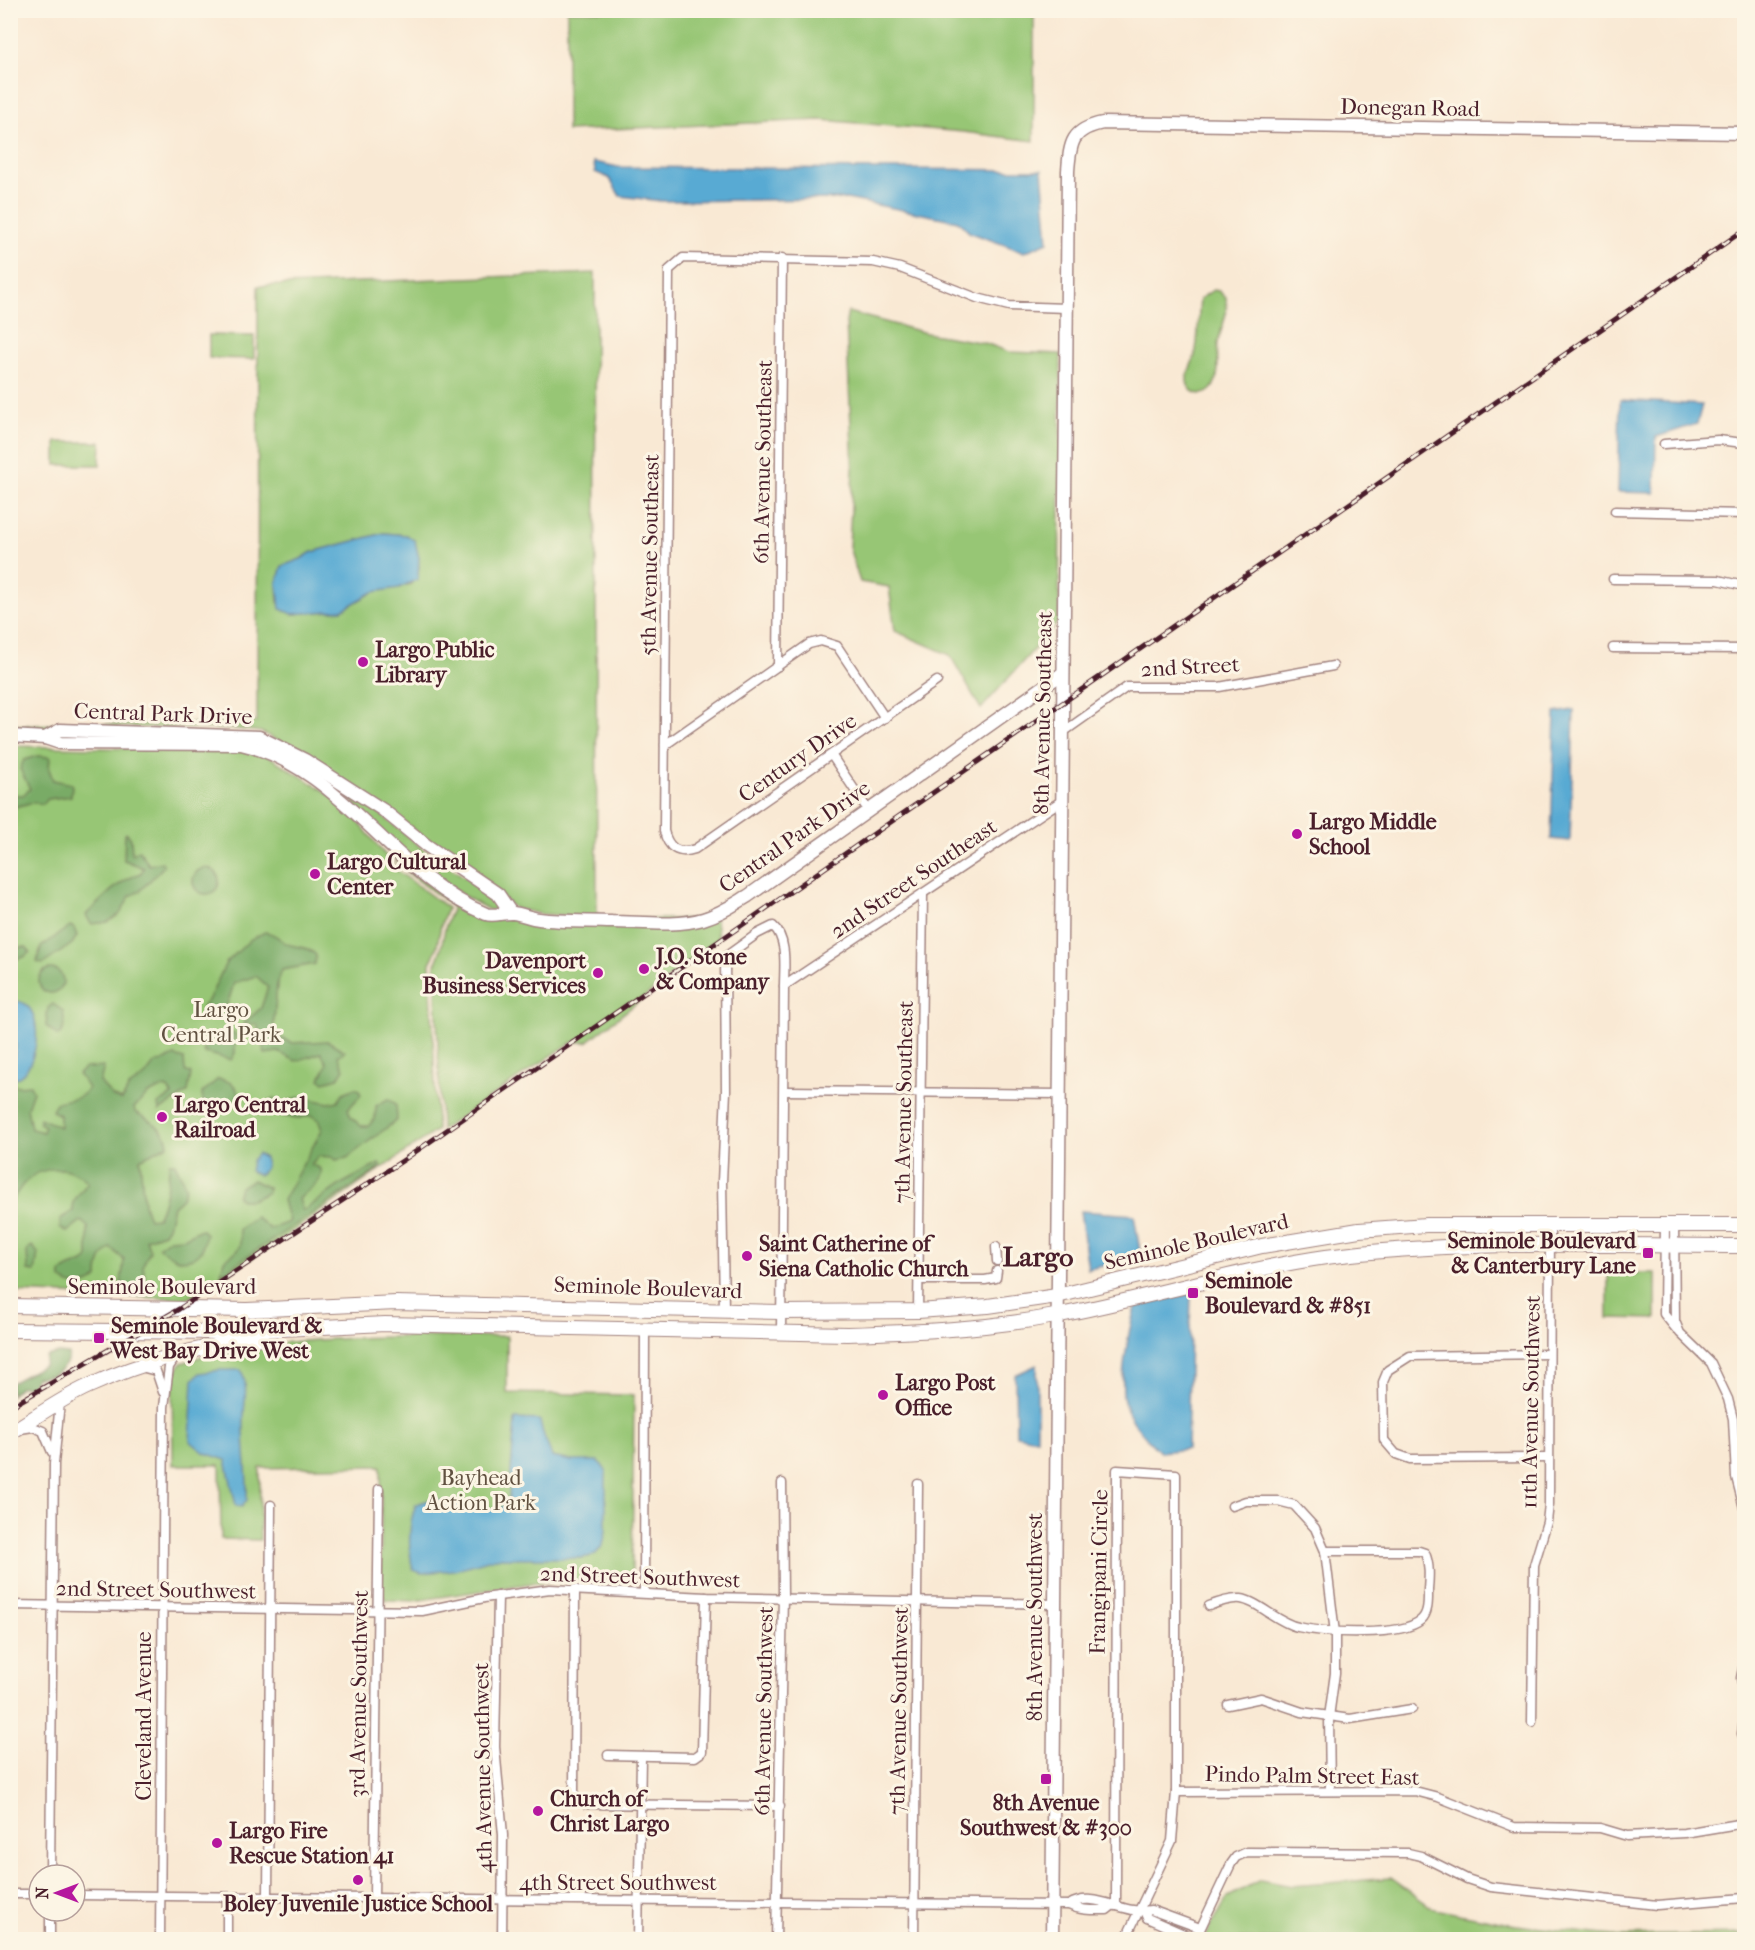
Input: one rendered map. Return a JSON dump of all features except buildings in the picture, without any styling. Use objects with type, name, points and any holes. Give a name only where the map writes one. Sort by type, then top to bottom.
[{"type":"main road","name":"Seminole Boulevard","points":[[10,1306],[247,1310],[322,1305],[479,1304],[781,1312],[918,1311],[988,1306],[1058,1296],[1310,1237],[1406,1226],[1744,1225]]},
{"type":"main road","name":"Seminole Boulevard","points":[[10,1330],[222,1332],[324,1326],[478,1324],[781,1333],[918,1332],[1058,1316],[1324,1258],[1431,1248],[1744,1246]]},
{"type":"main road","points":[[478,1324],[479,1304]]},
{"type":"main road","points":[[322,1305],[324,1326]]},
{"type":"main road","points":[[645,1330],[647,1308]]},
{"type":"main road","points":[[12,1432],[88,1386],[180,1353],[272,1336],[285,1328]]},
{"type":"street","name":"Donegan Road","points":[[1078,133],[1088,126],[1102,123],[1744,134]]},
{"type":"street","name":"8th Avenue Southeast","points":[[1058,1296],[1068,171],[1070,151],[1078,133]]},
{"type":"street","name":"5th Avenue Southeast","points":[[672,849],[666,841],[664,831],[669,270],[675,262],[683,258],[782,258]]},
{"type":"street","points":[[782,258],[873,262],[900,268],[977,298],[1010,306],[1066,308]]},
{"type":"street","name":"6th Avenue Southeast","points":[[778,666],[782,258]]},
{"type":"street","points":[[1664,444],[1718,440],[1744,443]]},
{"type":"street","points":[[1615,511],[1744,514]]},
{"type":"street","points":[[1613,579],[1718,580],[1744,586]]},
{"type":"street","points":[[665,745],[809,644],[821,641],[837,646],[885,718]]},
{"type":"street","points":[[1613,648],[1744,649]]},
{"type":"street","name":"2nd Street","points":[[1062,733],[1127,687],[1219,687],[1333,666]]},
{"type":"street","name":"Central Park Drive","points":[[10,736],[45,738],[60,743],[241,744],[256,747],[299,769],[349,805],[368,828],[410,866],[488,915],[511,913],[539,919],[573,921],[672,922],[702,919],[721,912],[748,896],[1064,673]]},
{"type":"street","name":"Century Drive","points":[[672,849],[685,852],[695,849],[937,681]]},
{"type":"street","name":"Central Park Drive","points":[[45,738],[60,730],[259,737],[305,760],[382,810],[426,845],[498,894],[511,913]]},
{"type":"street","points":[[832,756],[868,810]]},
{"type":"street","name":"2nd Street Southeast","points":[[784,986],[1061,801]]},
{"type":"street","name":"7th Avenue Southeast","points":[[918,1311],[923,893]]},
{"type":"street","points":[[724,1310],[722,1182],[726,1090],[724,957],[773,926],[778,931],[783,946],[784,986],[785,1091],[781,1333]]},
{"type":"street","points":[[785,1091],[1061,1094]]},
{"type":"street","name":"11th Avenue Southwest","points":[[1532,1722],[1534,1565],[1547,1522],[1550,1224]]},
{"type":"street","points":[[1669,1224],[1664,1314],[1670,1324],[1711,1363],[1728,1399],[1733,1419],[1736,1477],[1744,1508]]},
{"type":"street","points":[[996,1247],[997,1261]]},
{"type":"street","points":[[919,1280],[993,1279],[996,1278],[997,1271]]},
{"type":"street","name":"8th Avenue Southwest","points":[[1052,1940],[1058,1296]]},
{"type":"street","points":[[644,1593],[645,1330]]},
{"type":"street","name":"Cleveland Avenue","points":[[160,1940],[164,1399],[169,1367],[180,1353]]},
{"type":"street","points":[[1549,1354],[1410,1356],[1388,1370],[1383,1382],[1383,1440],[1396,1454],[1410,1459],[1549,1458]]},
{"type":"street","points":[[141,1367],[156,1371],[164,1399]]},
{"type":"street","points":[[50,1863],[54,1464],[60,1402]]},
{"type":"street","points":[[12,1432],[33,1427],[44,1431],[50,1442],[54,1464]]},
{"type":"street","name":"Frangipani Circle","points":[[1114,1906],[1117,1470],[1176,1474],[1176,1792]]},
{"type":"street","name":"6th Avenue Southwest","points":[[776,1940],[783,1596],[782,1483]]},
{"type":"street","name":"7th Avenue Southwest","points":[[914,1940],[918,1484]]},
{"type":"street","name":"3rd Avenue Southwest","points":[[374,1898],[379,1489]]},
{"type":"street","points":[[1232,1506],[1246,1501],[1278,1501],[1294,1506],[1315,1528],[1325,1551],[1335,1633],[1335,1673],[1329,1717],[1330,1790]]},
{"type":"street","points":[[268,1897],[272,1505]]},
{"type":"street","points":[[1209,1606],[1241,1599],[1253,1603],[1275,1619],[1297,1627],[1335,1633],[1387,1630],[1412,1626],[1423,1619],[1427,1610],[1429,1567],[1425,1553],[1419,1551],[1325,1551]]},
{"type":"street","points":[[575,1589],[574,1795],[578,1801],[585,1804],[780,1806]]},
{"type":"street","name":"2nd Street Southwest","points":[[10,1605],[422,1611],[531,1590],[575,1589],[706,1597],[783,1596],[1055,1604]]},
{"type":"street","name":"4th Avenue Southwest","points":[[498,1596],[495,1748],[503,1835],[502,1940]]},
{"type":"street","points":[[608,1755],[695,1757],[702,1752],[706,1597]]},
{"type":"street","points":[[1744,1664],[1742,1678],[1744,1692]]},
{"type":"street","points":[[1228,1705],[1261,1698],[1302,1712],[1359,1719],[1412,1709]]},
{"type":"street","points":[[1742,1734],[1744,1718]]},
{"type":"street","points":[[639,1940],[640,1756]]},
{"type":"street","name":"Pindo Palm Street East","points":[[1125,1940],[1141,1911],[1172,1841],[1176,1792],[1330,1790],[1424,1793],[1514,1827],[1600,1828],[1626,1836],[1684,1833],[1744,1823]]},
{"type":"street","points":[[1141,1911],[1147,1918],[1195,1939],[1231,1864],[1236,1857],[1247,1852],[1408,1853],[1491,1887],[1643,1904],[1744,1898]]},
{"type":"street","points":[[10,1894],[27,1894]]},
{"type":"street","name":"4th Street Southwest","points":[[87,1894],[1053,1905],[1069,1905],[1076,1900],[1090,1900],[1141,1911],[1151,1910],[1200,1928]]},
{"type":"street","points":[[227,1897],[227,1940]]},
{"type":"street","points":[[50,1923],[50,1940]]},
{"type":"green space","points":[[567,11],[1034,11],[1034,141],[963,132],[821,120],[567,131]]},
{"type":"green space","points":[[595,273],[597,917],[540,914],[514,908],[480,876],[308,756],[261,732],[237,729],[60,726],[42,733],[11,732],[11,725],[257,722],[258,286]],"holes":[[[384,533],[406,535],[415,541],[419,568],[411,584],[373,592],[342,610],[293,614],[278,602],[277,583],[282,566],[312,552]]]},
{"type":"green space","points":[[1213,290],[1219,291],[1226,298],[1226,315],[1218,343],[1216,380],[1211,390],[1198,394],[1190,388],[1187,378],[1196,348],[1200,299]]},
{"type":"green space","points":[[848,312],[926,333],[985,343],[1009,352],[1061,354],[1059,621],[981,709],[950,655],[895,631],[889,587],[860,582],[849,547],[853,468],[846,322]]},
{"type":"green space","points":[[209,335],[254,336],[254,359],[209,358]]},
{"type":"green space","points":[[56,442],[101,442],[100,465],[56,465]]},
{"type":"green space","points":[[246,740],[258,741],[276,749],[300,764],[276,751]]},
{"type":"green space","name":"Largo Central Park","points":[[11,746],[245,751],[270,757],[325,791],[353,815],[399,872],[448,908],[430,963],[437,1130],[271,1246],[188,1299],[11,1292]]},
{"type":"green space","points":[[37,756],[50,757],[49,769],[53,780],[72,784],[71,796],[48,799],[42,804],[34,802],[11,808],[11,795],[23,795],[30,789],[20,769],[24,760]]},
{"type":"green space","points":[[304,766],[379,813],[423,849],[494,897],[502,909],[489,910],[414,862],[372,825],[352,801]]},
{"type":"green space","points":[[127,833],[131,839],[132,855],[139,850],[149,865],[162,862],[164,866],[140,891],[130,896],[120,914],[108,922],[91,924],[86,915],[111,891],[141,873],[144,868],[124,860],[125,834]]},
{"type":"green space","points":[[391,855],[407,869],[458,904],[509,919],[716,919],[718,939],[587,1042],[572,1042],[441,1130],[435,964],[452,910],[451,905],[403,869]]},
{"type":"green space","points":[[206,868],[215,872],[219,881],[215,890],[206,894],[197,890],[193,881],[197,872]]},
{"type":"green space","points":[[70,926],[74,928],[77,936],[72,944],[43,964],[37,962],[41,947]]},
{"type":"green space","points":[[265,932],[273,934],[287,944],[306,949],[316,955],[315,964],[282,970],[277,985],[273,1034],[292,1043],[328,1041],[345,1051],[338,1056],[344,1069],[338,1078],[324,1082],[320,1079],[327,1064],[321,1053],[296,1061],[278,1052],[265,1054],[257,1024],[243,1024],[261,1008],[268,987],[256,976],[234,983],[220,1015],[215,1018],[201,1016],[203,1006],[209,999],[226,963],[251,939]]},
{"type":"green space","points":[[26,947],[30,952],[24,957],[11,961],[11,948]]},
{"type":"green space","points":[[51,969],[56,970],[62,976],[62,986],[56,992],[51,993],[46,992],[40,986],[39,981],[40,976],[46,970]]},
{"type":"green space","points":[[53,1004],[63,1011],[63,1028],[58,1036],[46,1026],[48,1008]]},
{"type":"green space","points":[[229,1032],[235,1034],[235,1053],[231,1060],[203,1051],[211,1040]]},
{"type":"green space","points":[[175,1056],[184,1059],[185,1071],[191,1074],[188,1092],[159,1111],[158,1104],[172,1095],[168,1089],[162,1088],[148,1094],[134,1108],[135,1112],[161,1129],[168,1145],[140,1159],[144,1204],[149,1219],[157,1218],[162,1206],[169,1163],[175,1163],[186,1187],[182,1198],[173,1206],[168,1227],[164,1233],[146,1239],[150,1251],[143,1265],[146,1286],[131,1287],[121,1283],[124,1260],[111,1248],[100,1261],[98,1278],[80,1285],[65,1282],[61,1279],[61,1273],[88,1258],[88,1227],[81,1221],[67,1232],[60,1227],[60,1219],[73,1211],[73,1202],[88,1182],[71,1171],[52,1169],[42,1171],[26,1182],[11,1201],[11,1084],[30,1085],[33,1091],[27,1108],[31,1129],[43,1132],[45,1126],[39,1123],[40,1118],[60,1127],[60,1115],[52,1111],[56,1103],[78,1097],[88,1088],[78,1074],[85,1068],[104,1067],[100,1082],[113,1097],[122,1100],[129,1087],[145,1076],[154,1064]]},
{"type":"green space","points":[[218,1079],[233,1084],[240,1098],[229,1107],[219,1110],[203,1102],[202,1093]]},
{"type":"green space","points":[[355,1088],[361,1095],[348,1109],[351,1117],[361,1126],[368,1126],[375,1119],[376,1106],[388,1099],[396,1104],[397,1120],[347,1158],[336,1160],[332,1157],[319,1156],[311,1164],[321,1169],[320,1179],[299,1199],[303,1211],[343,1183],[379,1164],[382,1167],[221,1274],[224,1260],[236,1252],[240,1245],[239,1229],[256,1217],[270,1229],[289,1222],[283,1200],[322,1130],[318,1119],[310,1115],[296,1119],[276,1114],[269,1103],[270,1100],[274,1098],[282,1103],[300,1097],[329,1103],[338,1101],[343,1093]]},
{"type":"green space","points":[[253,1180],[268,1188],[267,1193],[251,1200],[241,1200],[237,1197],[240,1187]]},
{"type":"green space","points":[[201,1229],[206,1234],[202,1250],[191,1259],[175,1258],[158,1247],[169,1239],[184,1238]]},
{"type":"green space","points":[[32,1246],[38,1253],[35,1272],[28,1271],[27,1250]]},
{"type":"green space","points":[[1608,1273],[1656,1273],[1656,1319],[1608,1318]]},
{"type":"green space","name":"Bayhead Action Park","points":[[507,1336],[507,1393],[634,1395],[632,1581],[540,1582],[413,1601],[386,1600],[381,1592],[381,1466],[260,1468],[260,1540],[221,1539],[220,1465],[173,1465],[172,1380],[181,1363],[223,1350],[298,1341]]},
{"type":"green space","points":[[58,1353],[69,1354],[62,1369],[48,1376],[36,1377],[31,1386],[20,1387],[11,1395],[11,1383],[44,1365],[46,1356]]},
{"type":"green space","points":[[1391,1878],[1434,1909],[1516,1925],[1613,1936],[1744,1934],[1744,1939],[1203,1939],[1228,1897],[1260,1880],[1292,1886]]},
{"type":"water","points":[[594,162],[618,167],[1042,170],[1048,242],[1024,252],[969,232],[958,221],[847,199],[661,201],[620,196],[609,178],[595,172]]},
{"type":"water","points":[[1620,400],[1702,405],[1697,424],[1656,437],[1655,493],[1618,492]]},
{"type":"water","points":[[384,533],[406,535],[415,541],[419,558],[418,579],[399,588],[373,592],[342,610],[293,614],[280,609],[277,583],[282,566],[312,552]]},
{"type":"water","points":[[1574,710],[1570,841],[1551,839],[1555,713]]},
{"type":"water","points":[[11,1001],[23,1003],[31,1010],[36,1036],[35,1050],[30,1063],[24,1073],[16,1078],[11,1072],[16,1046],[11,1032]]},
{"type":"water","points":[[258,1154],[265,1158],[266,1163],[264,1171],[258,1175],[250,1171],[252,1160]]},
{"type":"water","points":[[1080,1211],[1134,1215],[1141,1258],[1088,1269]]},
{"type":"water","points":[[1191,1293],[1187,1449],[1160,1452],[1145,1437],[1126,1408],[1123,1373],[1130,1330],[1135,1307]]},
{"type":"water","points":[[1037,1365],[1037,1439],[1016,1435],[1015,1375]]},
{"type":"water","points":[[241,1370],[245,1382],[247,1500],[242,1507],[236,1506],[226,1460],[205,1453],[190,1441],[193,1380],[200,1373]]},
{"type":"water","points":[[515,1419],[540,1420],[552,1457],[572,1461],[599,1461],[606,1471],[606,1531],[603,1545],[595,1555],[583,1558],[495,1558],[454,1570],[422,1573],[413,1570],[410,1537],[411,1520],[416,1504],[429,1500],[461,1502],[491,1510],[502,1507],[509,1497]]},
{"type":"railway","points":[[10,1407],[179,1309],[405,1159],[1744,230]]},
{"type":"place","name":"Largo Public Library","points":[[363,662]]},
{"type":"place","name":"Largo Middle School","points":[[1297,834]]},
{"type":"place","name":"Largo Cultural Center","points":[[315,874]]},
{"type":"place","name":"J.O. Stone & Company","points":[[644,969]]},
{"type":"place","name":"Davenport Business Services","points":[[598,973]]},
{"type":"place","name":"Largo Central Railroad","points":[[162,1117]]},
{"type":"place","name":"Seminole Boulevard & Canterbury Lane","points":[[1648,1253]]},
{"type":"place","name":"Saint Catherine of Siena Catholic Church","points":[[747,1256]]},
{"type":"place","name":"Seminole Boulevard & #851","points":[[1193,1293]]},
{"type":"place","name":"Seminole Boulevard & West Bay Drive West","points":[[99,1338]]},
{"type":"place","name":"Largo Post Office","points":[[883,1395]]},
{"type":"place","name":"8th Avenue Southwest & #300","points":[[1046,1779]]},
{"type":"place","name":"Church of Christ Largo","points":[[538,1811]]},
{"type":"place","name":"Largo Fire Rescue Station 41","points":[[217,1843]]},
{"type":"place","name":"Boley Juvenile Justice School","points":[[358,1880]]},
{"type":"district","name":"Largo","points":[[1038,1256]]}]
